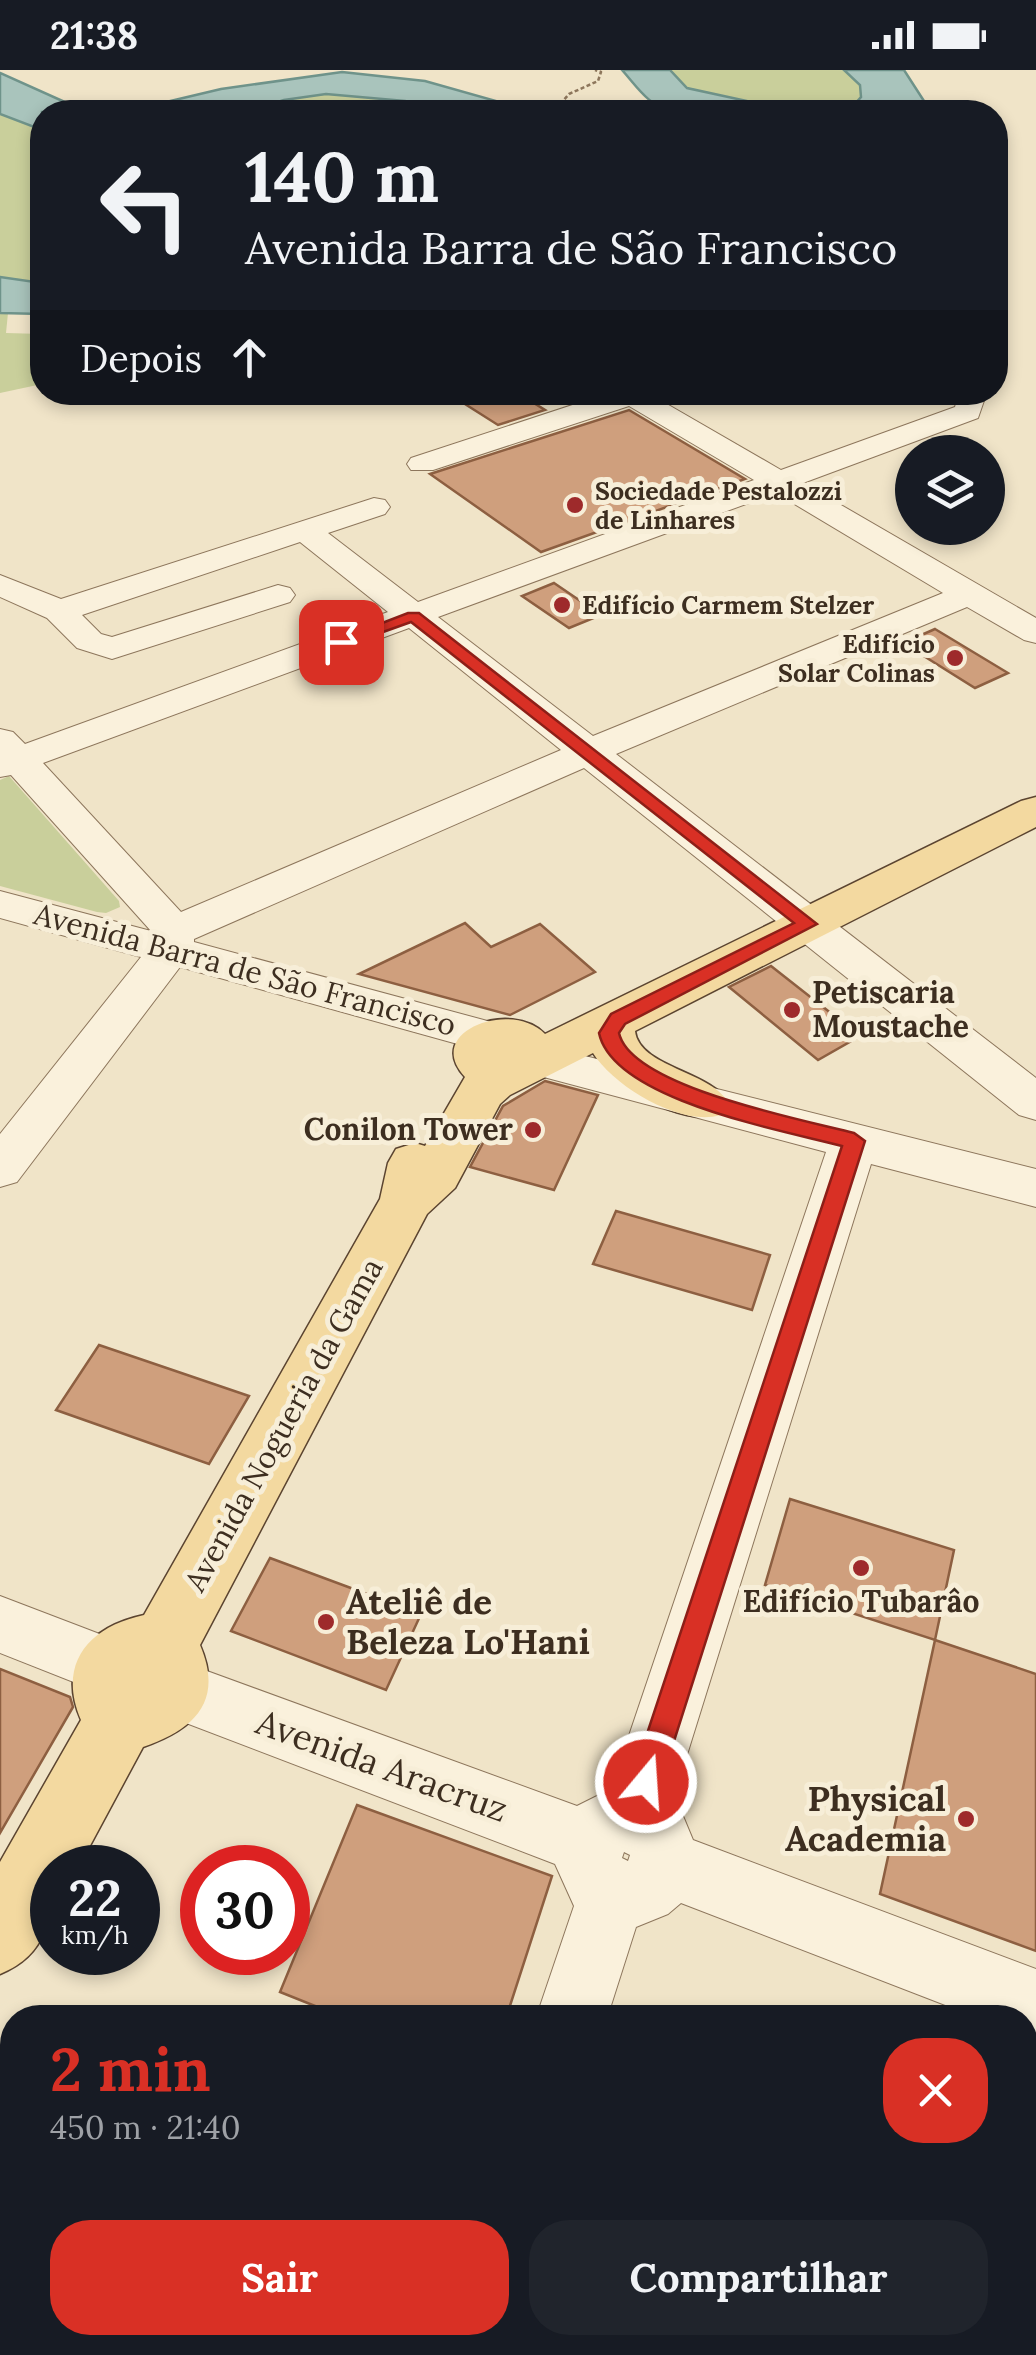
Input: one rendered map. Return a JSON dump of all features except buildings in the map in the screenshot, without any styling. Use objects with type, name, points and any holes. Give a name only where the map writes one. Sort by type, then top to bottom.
[{"type":"main road","points":[[508,1052],[618,1019],[795,915],[1036,782]]},
{"type":"main road","points":[[508,1052],[795,915],[1036,810]]},
{"type":"main road","points":[[618,1019],[609,1033],[612,1049],[629,1064],[702,1102]]},
{"type":"main road","name":"Avenida Nogueria da Gama","points":[[0,1936],[407,1200],[436,1174],[508,1052]]},
{"type":"street","points":[[422,464],[600,405]]},
{"type":"street","points":[[651,405],[1036,633]]},
{"type":"street","points":[[166,951],[6,755],[413,616],[781,484],[968,412],[970,405]]},
{"type":"street","points":[[59,611],[374,508]]},
{"type":"street","points":[[305,530],[1036,1103]]},
{"type":"street","points":[[0,584],[59,611],[90,641],[112,648],[278,595]]},
{"type":"street","points":[[0,1169],[166,951],[588,752],[969,594]]},
{"type":"street","name":"Avenida Barra de São Francisco","points":[[0,904],[508,1052],[854,1141],[1024,1174]]},
{"type":"street","name":"Avenida Barra de São Francisco","points":[[0,931],[166,951]]},
{"type":"street","points":[[576,2005],[854,1141]]},
{"type":"street","name":"Avenida Aracruz","points":[[0,1624],[142,1680],[1036,2004]]},
{"type":"path","points":[[564,100],[598,81],[601,72],[595,70]]},
{"type":"green space","points":[[670,70],[844,70],[860,85],[861,97],[742,100],[686,88]]},
{"type":"green space","points":[[326,94],[394,100],[284,100]]},
{"type":"green space","points":[[0,114],[30,125],[30,281],[0,277]]},
{"type":"green space","points":[[0,313],[8,313],[6,333],[30,334],[30,387],[0,393]]},
{"type":"green space","points":[[9,776],[119,901],[120,907],[97,912],[0,886],[0,780]]},
{"type":"water","points":[[622,70],[670,70],[687,88],[742,100],[650,100]]},
{"type":"water","points":[[844,70],[904,70],[923,100],[858,100],[860,85]]},
{"type":"water","points":[[342,72],[425,81],[492,100],[394,100],[326,94],[284,100],[175,100],[221,89]]},
{"type":"water","points":[[0,73],[60,100],[30,100],[30,125],[0,114]]},
{"type":"water","points":[[0,277],[30,281],[30,314],[0,313]]},
{"type":"place","name":"Sociedade Pestalozzi de Linhares","points":[[575,505]]},
{"type":"place","name":"Edifício Carmem Stelzer","points":[[562,605]]},
{"type":"place","name":"Edifício Solar Colinas","points":[[955,658]]},
{"type":"place","name":"Petiscaria Moustache","points":[[792,1010]]},
{"type":"place","name":"Conilon Tower","points":[[533,1130]]},
{"type":"place","name":"Edifício Tubarâo","points":[[861,1568]]},
{"type":"place","name":"Ateliê de Beleza Lo'Hani","points":[[326,1622]]},
{"type":"place","name":"Physical Academia","points":[[966,1819]]},
{"type":"route","points":[[341,642],[413,616],[807,924],[618,1019],[609,1033],[612,1049],[629,1064],[702,1102],[854,1141],[646,1782]]}]
